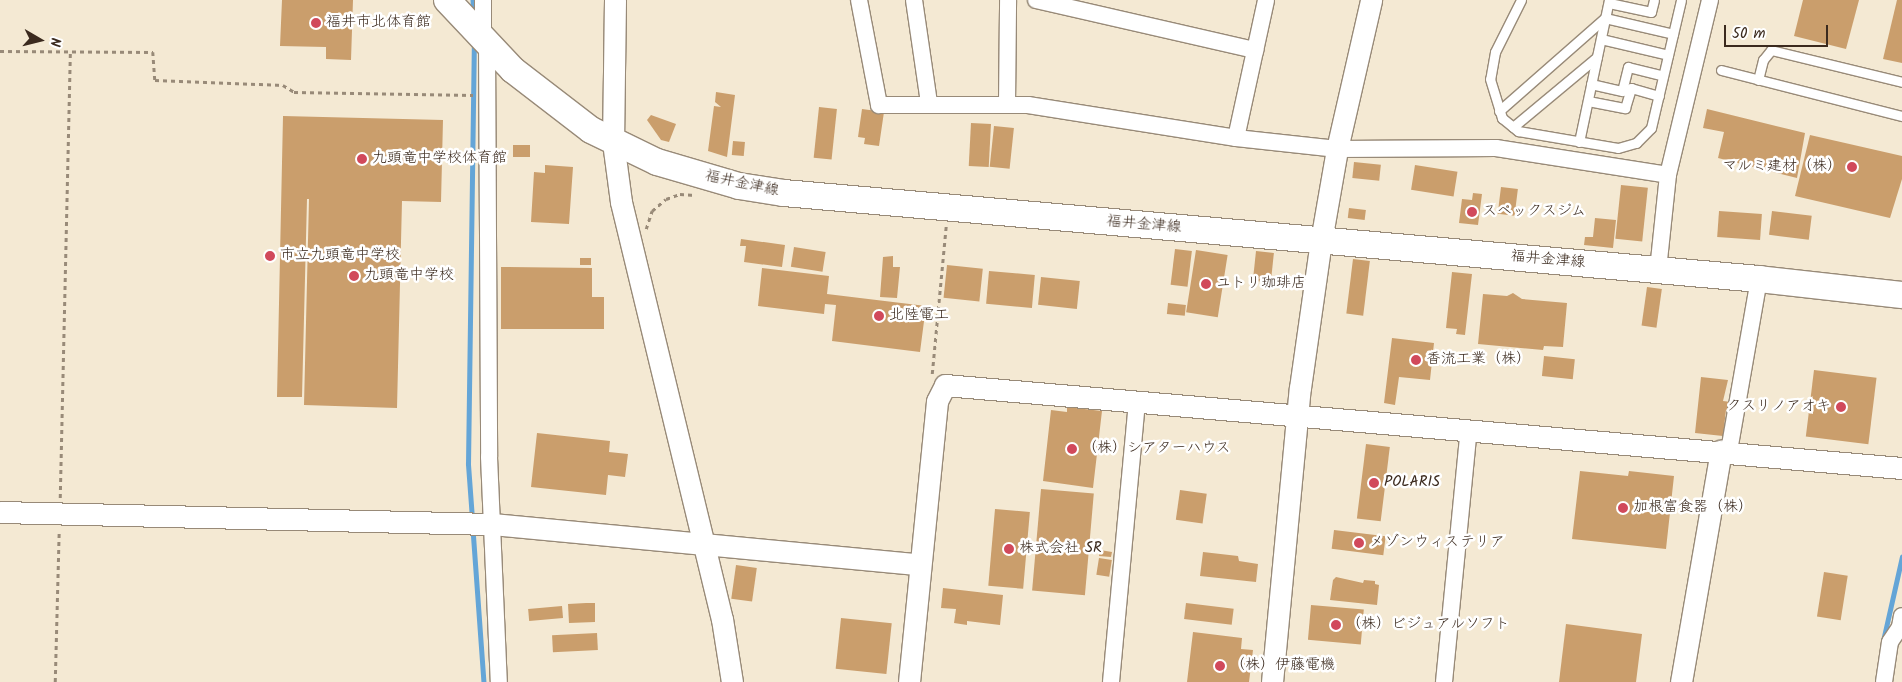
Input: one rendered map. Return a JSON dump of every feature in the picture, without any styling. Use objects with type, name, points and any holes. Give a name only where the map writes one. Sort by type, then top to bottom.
[{"type":"main road","name":"福井金津線","points":[[447,0],[485,42],[561,110],[613,142],[684,171],[739,186],[784,193],[1759,279],[1902,295]]},
{"type":"street","points":[[483,0],[487,96],[492,524],[499,682]]},
{"type":"street","points":[[615,0],[613,142],[631,253],[722,619],[732,682]]},
{"type":"street","points":[[859,0],[879,105],[929,103],[1028,105],[1236,138],[1337,148],[1496,148],[1668,175]]},
{"type":"street","points":[[914,0],[929,103]]},
{"type":"street","points":[[1007,104],[1008,0]]},
{"type":"street","points":[[1036,0],[1255,50]]},
{"type":"street","points":[[1236,138],[1266,0]]},
{"type":"street","points":[[1272,682],[1297,414],[1321,241],[1337,148],[1371,0]]},
{"type":"street","points":[[1658,270],[1668,175],[1710,0]]},
{"type":"street","points":[[1681,682],[1759,279]]},
{"type":"street","points":[[909,682],[936,401],[945,385],[1725,450],[1902,468]]},
{"type":"street","points":[[1111,682],[1137,400]]},
{"type":"street","points":[[1444,682],[1470,429]]},
{"type":"street","points":[[0,512],[492,524],[919,564]]},
{"type":"street","points":[[1884,682],[1890,642],[1900,627],[1902,616]]},
{"type":"lane","points":[[1521,0],[1495,52],[1490,79],[1502,118],[1518,131],[1618,148],[1636,143],[1652,128],[1681,0]]},
{"type":"lane","points":[[1579,142],[1609,1],[1651,12],[1654,0]]},
{"type":"lane","points":[[1499,111],[1606,18]]},
{"type":"lane","points":[[1606,18],[1673,34]]},
{"type":"lane","points":[[1601,39],[1668,55]]},
{"type":"lane","points":[[1758,80],[1763,60],[1771,50],[1902,82]]},
{"type":"lane","points":[[1513,127],[1597,57]]},
{"type":"lane","points":[[1591,84],[1622,91],[1628,67],[1664,76]]},
{"type":"lane","points":[[1721,70],[1902,116]]},
{"type":"lane","points":[[1588,101],[1625,108],[1631,88],[1659,96]]},
{"type":"path","points":[[0,51],[152,52],[155,80],[283,85],[294,92],[487,96]]},
{"type":"path","points":[[55,682],[70,52]]},
{"type":"path","points":[[645,236],[652,211],[666,199],[680,194],[704,196]]},
{"type":"path","points":[[931,382],[947,217]]},
{"type":"path","points":[[932,372],[942,373]]},
{"type":"building","name":"福井市北体育館","points":[[282,0],[353,0],[351,60],[326,59],[326,47],[280,46]]},
{"type":"building","points":[[1803,0],[1859,0],[1846,49],[1794,36]]},
{"type":"building","points":[[1897,0],[1902,0],[1902,63],[1883,59]]},
{"type":"building","points":[[716,92],[735,95],[727,157],[708,151],[714,106],[721,107],[715,102]]},
{"type":"building","points":[[819,107],[837,109],[832,160],[814,158]]},
{"type":"building","points":[[862,109],[884,112],[879,146],[864,144],[865,138],[858,137]]},
{"type":"building","points":[[1707,109],[1805,133],[1797,178],[1718,158],[1724,132],[1703,128]]},
{"type":"building","points":[[651,115],[676,124],[669,142],[661,140],[647,120]]},
{"type":"building","points":[[283,116],[443,120],[441,202],[402,201],[397,408],[304,405],[309,199],[307,199],[302,397],[277,397]]},
{"type":"building","points":[[971,123],[991,124],[989,167],[969,166]]},
{"type":"building","points":[[994,126],[1014,128],[1010,169],[990,167]]},
{"type":"building","name":"マルミ建材（株）","points":[[1810,135],[1902,156],[1902,179],[1890,218],[1795,196]]},
{"type":"building","points":[[733,141],[745,142],[744,156],[732,155]]},
{"type":"building","points":[[513,145],[530,145],[530,157],[513,157]]},
{"type":"building","points":[[1354,162],[1381,165],[1379,181],[1352,178]]},
{"type":"building","points":[[545,165],[573,167],[569,224],[531,222],[534,172],[545,173]]},
{"type":"building","points":[[1415,165],[1457,172],[1454,196],[1411,190]]},
{"type":"building","points":[[1621,185],[1648,188],[1642,242],[1615,239]]},
{"type":"building","points":[[1501,187],[1518,189],[1515,216],[1498,214]]},
{"type":"building","points":[[1473,193],[1482,194],[1478,225],[1459,223],[1462,199],[1472,200]]},
{"type":"building","points":[[1349,208],[1366,210],[1365,220],[1348,218]]},
{"type":"building","points":[[1719,211],[1762,214],[1760,240],[1717,237]]},
{"type":"building","points":[[1772,211],[1812,216],[1809,240],[1769,235]]},
{"type":"building","points":[[1595,218],[1616,220],[1613,248],[1584,245],[1585,237],[1593,237]]},
{"type":"building","points":[[741,239],[785,245],[782,267],[744,262],[746,246],[740,246]]},
{"type":"building","points":[[794,247],[826,252],[822,272],[791,267]]},
{"type":"building","points":[[1175,249],[1192,251],[1187,287],[1171,285]]},
{"type":"building","name":"ユトリ珈琲店","points":[[1196,250],[1228,255],[1218,317],[1186,312]]},
{"type":"building","points":[[1256,251],[1274,253],[1271,283],[1253,281]]},
{"type":"building","points":[[893,256],[893,267],[900,267],[897,298],[880,297],[883,257]]},
{"type":"building","points":[[580,258],[591,258],[591,265],[580,265]]},
{"type":"building","points":[[1353,259],[1370,261],[1363,316],[1346,314]]},
{"type":"building","points":[[947,265],[983,269],[979,302],[944,298]]},
{"type":"building","points":[[501,267],[592,268],[592,297],[604,297],[604,329],[501,329]]},
{"type":"building","points":[[762,268],[829,276],[827,294],[926,306],[920,352],[832,341],[836,305],[825,304],[824,314],[758,306]]},
{"type":"building","points":[[989,271],[1035,275],[1032,308],[986,304]]},
{"type":"building","points":[[1452,272],[1472,274],[1465,335],[1456,334],[1457,329],[1446,328]]},
{"type":"building","points":[[1041,277],[1080,281],[1077,309],[1038,305]]},
{"type":"building","points":[[1647,287],[1662,289],[1656,328],[1642,326]]},
{"type":"building","points":[[1513,293],[1522,299],[1567,303],[1563,347],[1544,346],[1543,350],[1478,344],[1483,294],[1507,296]]},
{"type":"building","points":[[1168,303],[1186,305],[1185,316],[1167,314]]},
{"type":"building","name":"香流工業（株）","points":[[1392,338],[1434,343],[1430,380],[1399,377],[1395,405],[1384,403]]},
{"type":"building","points":[[1544,356],[1575,359],[1573,379],[1542,376]]},
{"type":"building","name":"クスリノアオキ","points":[[1814,370],[1877,378],[1868,444],[1806,437]]},
{"type":"building","points":[[1701,377],[1728,380],[1723,401],[1731,402],[1730,410],[1726,410],[1723,436],[1695,433]]},
{"type":"building","name":"（株）シアターハウス","points":[[1067,407],[1102,411],[1093,488],[1043,481],[1051,410],[1067,412]]},
{"type":"building","points":[[537,433],[610,441],[609,452],[628,454],[625,477],[608,475],[606,495],[531,487]]},
{"type":"building","name":"POLARIS","points":[[1366,444],[1390,447],[1381,521],[1357,518]]},
{"type":"building","name":"加根富食器（株）","points":[[1580,471],[1628,476],[1629,471],[1674,476],[1666,549],[1572,539]]},
{"type":"building","points":[[1041,489],[1094,494],[1085,595],[1032,591]]},
{"type":"building","points":[[1180,490],[1207,494],[1203,523],[1176,520]]},
{"type":"building","name":"株式会社 SR","points":[[995,509],[1030,512],[1023,589],[988,586]]},
{"type":"building","name":"メゾンウィステリア","points":[[1334,530],[1386,536],[1383,555],[1332,549]]},
{"type":"building","points":[[1100,550],[1112,552],[1111,557],[1099,556]]},
{"type":"building","points":[[1203,552],[1238,556],[1239,561],[1258,564],[1256,582],[1200,576]]},
{"type":"building","points":[[1099,558],[1112,560],[1109,577],[1096,575]]},
{"type":"building","points":[[736,565],[757,568],[752,602],[731,599]]},
{"type":"building","points":[[1824,572],[1848,576],[1841,620],[1817,616]]},
{"type":"building","points":[[1336,577],[1363,583],[1364,580],[1375,581],[1375,584],[1379,585],[1377,605],[1330,600],[1333,580]]},
{"type":"building","points":[[943,588],[1003,595],[1000,625],[967,621],[967,625],[954,623],[956,609],[941,608]]},
{"type":"building","points":[[595,603],[595,622],[569,623],[568,604]]},
{"type":"building","points":[[1186,603],[1234,609],[1232,625],[1184,619]]},
{"type":"building","name":"（株）ビジュアルソフト","points":[[1311,605],[1364,610],[1361,644],[1308,640]]},
{"type":"building","points":[[562,606],[563,618],[529,621],[528,609]]},
{"type":"building","points":[[841,618],[892,623],[886,674],[836,669]]},
{"type":"building","points":[[1566,624],[1642,634],[1636,682],[1559,682]]},
{"type":"building","name":"（株）伊藤電機","points":[[1193,632],[1242,638],[1241,649],[1253,650],[1249,682],[1187,682]]},
{"type":"building","points":[[597,633],[598,650],[553,652],[552,635]]},
{"type":"waterway","points":[[473,0],[474,14]]},
{"type":"waterway","points":[[472,519],[468,464],[474,44]]},
{"type":"waterway","points":[[473,529],[484,682]]},
{"type":"waterway","points":[[1883,641],[1902,557]]},
{"type":"place","name":"福井市北体育館","points":[[316,23]]},
{"type":"place","name":"九頭竜中学校体育館","points":[[362,159]]},
{"type":"place","name":"マルミ建材（株）","points":[[1852,167]]},
{"type":"place","name":"スペックスジム","points":[[1472,212]]},
{"type":"place","name":"市立九頭竜中学校","points":[[270,256]]},
{"type":"place","name":"九頭竜中学校","points":[[354,276]]},
{"type":"place","name":"ユトリ珈琲店","points":[[1206,284]]},
{"type":"place","name":"北陸電工","points":[[879,316]]},
{"type":"place","name":"香流工業（株）","points":[[1416,360]]},
{"type":"place","name":"クスリノアオキ","points":[[1841,407]]},
{"type":"place","name":"（株）シアターハウス","points":[[1072,449]]},
{"type":"place","name":"POLARIS","points":[[1374,483]]},
{"type":"place","name":"加根富食器（株）","points":[[1623,508]]},
{"type":"place","name":"メゾンウィステリア","points":[[1359,543]]},
{"type":"place","name":"株式会社 SR","points":[[1009,549]]},
{"type":"place","name":"（株）ビジュアルソフト","points":[[1336,625]]},
{"type":"place","name":"（株）伊藤電機","points":[[1220,666]]}]
